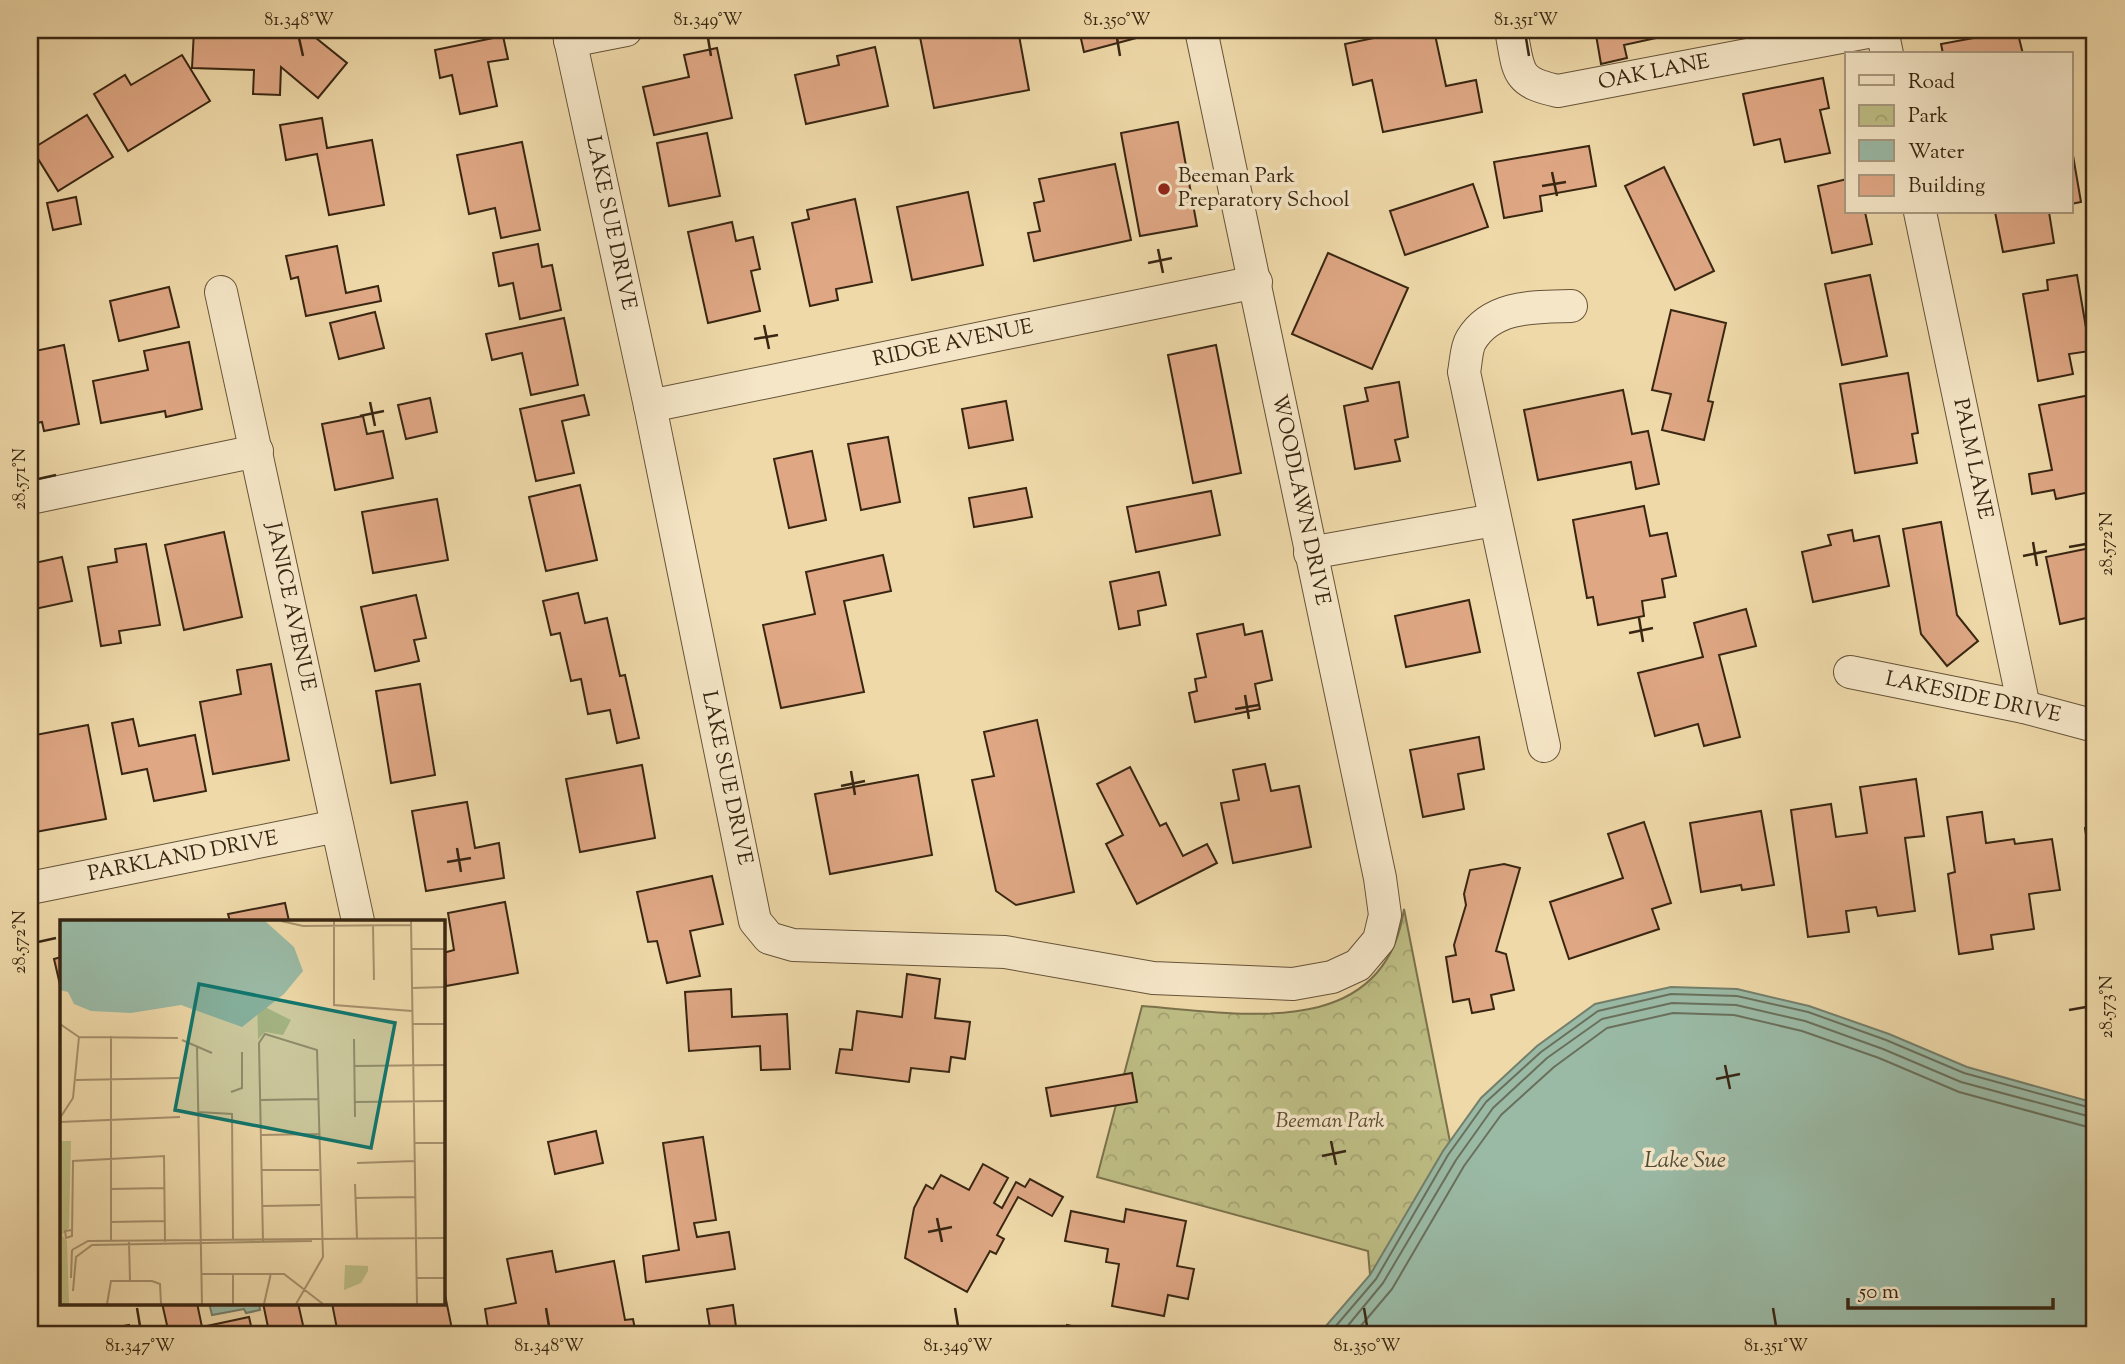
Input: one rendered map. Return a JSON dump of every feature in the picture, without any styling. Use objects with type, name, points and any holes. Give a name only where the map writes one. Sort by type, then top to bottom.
[{"type":"street","points":[[569,36],[626,30]]},
{"type":"street","name":"WOODLAWN DRIVE","points":[[1201,30],[1380,878],[1385,915],[1379,940],[1358,965]]},
{"type":"street","name":"OAK LANE","points":[[1511,30],[1519,71],[1533,86],[1558,91],[1880,30]]},
{"type":"street","points":[[1880,30],[1886,52]]},
{"type":"street","name":"LAKE SUE DRIVE","points":[[569,36],[650,407],[755,921],[769,938],[793,945],[1005,952],[1153,978],[1191,980],[1293,984],[1332,978],[1358,965]]},
{"type":"street","name":"PALM LANE","points":[[1920,214],[2024,707]]},
{"type":"street","name":"RIDGE AVENUE","points":[[650,407],[1256,282]]},
{"type":"street","name":"JANICE AVENUE","points":[[221,292],[358,920]]},
{"type":"street","points":[[1544,746],[1464,372],[1470,341],[1492,319],[1519,307],[1571,306]]},
{"type":"street","points":[[30,498],[257,452]]},
{"type":"street","points":[[1310,553],[1494,520]]},
{"type":"street","name":"LAKESIDE DRIVE","points":[[1850,672],[2024,707],[2095,726]]},
{"type":"street","name":"PARKLAND DRIVE","points":[[30,888],[337,826]]},
{"type":"green space","name":"Beeman Park","points":[[1404,909],[1488,1334],[1375,1334],[1368,1251],[1097,1177],[1142,1006],[1263,1014],[1302,1010],[1338,1000],[1368,982],[1391,952]]},
{"type":"water","name":"Lake Sue","points":[[1671,987],[1737,989],[1809,1006],[1889,1034],[1967,1067],[2095,1103],[2095,1334],[1319,1334],[1370,1275],[1443,1151],[1481,1098],[1537,1046],[1595,1004]]},
{"type":"water","points":[[209,1304],[259,1304],[260,1310],[246,1313],[244,1309],[212,1315]]},
{"type":"building","points":[[194,30],[306,30],[347,63],[318,98],[281,67],[280,95],[253,94],[254,70],[192,68]]},
{"type":"building","points":[[957,30],[1018,30],[1029,90],[934,108],[920,37]]},
{"type":"building","points":[[1079,30],[1138,30],[1140,37],[1084,52]]},
{"type":"building","points":[[1412,30],[1434,30],[1446,86],[1476,80],[1482,112],[1383,132],[1372,80],[1353,85],[1345,44]]},
{"type":"building","points":[[1609,30],[1669,30],[1670,35],[1624,45],[1627,58],[1601,64],[1596,35]]},
{"type":"building","points":[[2017,30],[2022,52],[1943,52],[1941,44]]},
{"type":"building","points":[[503,36],[508,59],[488,62],[497,106],[460,114],[452,75],[440,78],[435,50]]},
{"type":"building","points":[[875,47],[888,106],[806,124],[795,75],[839,65],[837,56]]},
{"type":"building","points":[[717,48],[732,118],[654,135],[643,87],[689,77],[684,55]]},
{"type":"building","points":[[182,55],[210,101],[128,151],[94,94],[125,75],[131,85]]},
{"type":"building","points":[[1823,78],[1829,108],[1820,110],[1830,153],[1785,162],[1780,139],[1754,145],[1743,94]]},
{"type":"building","points":[[87,115],[113,157],[58,191],[32,149]]},
{"type":"building","points":[[322,118],[327,148],[372,140],[384,205],[329,215],[317,154],[286,160],[280,125]]},
{"type":"building","points":[[1178,122],[1197,226],[1140,236],[1121,133]]},
{"type":"building","points":[[707,133],[720,196],[669,206],[657,143]]},
{"type":"building","points":[[522,142],[540,230],[501,238],[495,208],[469,214],[457,155]]},
{"type":"building","points":[[1589,146],[1596,186],[1540,196],[1542,211],[1504,218],[1494,162]]},
{"type":"building","points":[[2072,150],[2081,202],[2072,204]]},
{"type":"building","points":[[1115,164],[1131,240],[1034,261],[1028,233],[1040,231],[1034,203],[1044,201],[1039,179]]},
{"type":"building","points":[[1664,167],[1714,271],[1675,290],[1625,186]]},
{"type":"building","points":[[1845,179],[1845,214],[1865,214],[1872,244],[1832,253],[1818,186]]},
{"type":"building","points":[[1473,184],[1488,227],[1405,255],[1390,211]]},
{"type":"building","points":[[968,192],[983,265],[912,280],[897,207]]},
{"type":"building","points":[[76,197],[81,224],[53,230],[47,203]]},
{"type":"building","points":[[855,199],[872,282],[836,289],[838,300],[810,306],[792,223],[809,219],[807,210]]},
{"type":"building","points":[[1995,214],[2049,214],[2054,243],[2003,252]]},
{"type":"building","points":[[732,222],[736,241],[753,237],[760,269],[751,271],[760,311],[708,323],[688,232]]},
{"type":"building","points":[[538,244],[542,267],[552,265],[561,310],[520,319],[513,283],[499,286],[493,253]]},
{"type":"building","points":[[337,246],[346,293],[378,286],[381,301],[306,316],[298,277],[291,279],[286,256]]},
{"type":"building","points":[[1328,253],[1408,288],[1372,369],[1292,334]]},
{"type":"building","points":[[1870,275],[1887,356],[1842,365],[1825,284]]},
{"type":"building","points":[[2077,275],[2090,351],[2069,354],[2073,374],[2038,381],[2023,294],[2048,290],[2047,280]]},
{"type":"building","points":[[169,287],[179,327],[119,341],[110,301]]},
{"type":"building","points":[[1671,310],[1726,323],[1708,401],[1713,402],[1704,440],[1662,430],[1671,394],[1652,390]]},
{"type":"building","points":[[375,312],[384,348],[339,359],[330,323]]},
{"type":"building","points":[[564,318],[578,385],[531,395],[522,353],[492,360],[486,334]]},
{"type":"building","points":[[189,342],[202,409],[166,417],[165,411],[101,423],[93,381],[148,370],[144,351]]},
{"type":"building","points":[[64,345],[79,424],[44,431],[42,422],[31,424],[30,352]]},
{"type":"building","points":[[1216,345],[1241,473],[1193,483],[1168,355]]},
{"type":"building","points":[[1908,373],[1918,433],[1912,434],[1917,463],[1855,473],[1840,384]]},
{"type":"building","points":[[1399,382],[1408,437],[1395,440],[1400,461],[1355,469],[1344,406],[1368,401],[1365,388]]},
{"type":"building","points":[[1623,390],[1632,434],[1648,431],[1659,484],[1636,489],[1631,462],[1538,480],[1524,410]]},
{"type":"building","points":[[584,395],[589,415],[562,421],[574,473],[536,481],[520,409]]},
{"type":"building","points":[[2090,395],[2095,422],[2095,491],[2056,499],[2054,490],[2032,494],[2029,474],[2052,470],[2039,405]]},
{"type":"building","points":[[430,398],[437,432],[406,439],[398,405]]},
{"type":"building","points":[[1006,401],[1013,440],[969,448],[962,409]]},
{"type":"building","points":[[363,416],[367,434],[383,431],[393,478],[335,490],[322,424]]},
{"type":"building","points":[[888,437],[900,502],[861,510],[848,444]]},
{"type":"building","points":[[812,451],[826,520],[789,528],[774,459]]},
{"type":"building","points":[[580,485],[597,560],[546,571],[529,497]]},
{"type":"building","points":[[1026,488],[1032,517],[974,527],[969,498]]},
{"type":"building","points":[[1211,491],[1220,535],[1136,552],[1127,507]]},
{"type":"building","points":[[437,499],[448,560],[373,573],[362,512]]},
{"type":"building","points":[[1644,506],[1650,536],[1667,533],[1676,576],[1662,579],[1665,597],[1642,601],[1644,616],[1598,625],[1593,597],[1587,598],[1573,520]]},
{"type":"building","points":[[1941,522],[1957,615],[1978,641],[1947,666],[1921,634],[1903,529]]},
{"type":"building","points":[[1852,530],[1854,541],[1879,536],[1889,586],[1813,602],[1802,552],[1831,545],[1828,535]]},
{"type":"building","points":[[224,532],[242,617],[184,630],[165,545]]},
{"type":"building","points":[[146,544],[160,625],[119,631],[121,643],[101,646],[88,567],[117,562],[115,549]]},
{"type":"building","points":[[2095,547],[2095,645],[2092,646],[2086,618],[2060,624],[2046,557]]},
{"type":"building","points":[[883,555],[891,591],[844,601],[864,692],[781,708],[763,625],[815,614],[806,572]]},
{"type":"building","points":[[62,557],[72,601],[30,610],[30,564]]},
{"type":"building","points":[[1159,572],[1166,605],[1138,611],[1140,625],[1119,629],[1110,582]]},
{"type":"building","points":[[578,593],[585,623],[607,618],[620,676],[625,675],[639,738],[617,743],[610,710],[588,714],[581,679],[571,681],[560,633],[551,635],[543,601]]},
{"type":"building","points":[[416,595],[426,638],[414,640],[419,661],[375,671],[361,607]]},
{"type":"building","points":[[1469,600],[1480,652],[1406,667],[1395,616]]},
{"type":"building","points":[[1746,609],[1756,646],[1719,655],[1740,737],[1704,746],[1698,724],[1655,736],[1638,673],[1703,657],[1694,623]]},
{"type":"building","points":[[1243,624],[1245,635],[1262,631],[1272,680],[1255,684],[1260,709],[1195,722],[1189,693],[1197,691],[1195,679],[1206,677],[1197,634]]},
{"type":"building","points":[[271,664],[289,760],[213,774],[200,702],[241,694],[237,670]]},
{"type":"building","points":[[420,684],[435,775],[391,783],[376,691]]},
{"type":"building","points":[[133,719],[139,746],[195,735],[206,791],[154,801],[147,769],[122,774],[112,723]]},
{"type":"building","points":[[1037,720],[1074,892],[1016,905],[996,891],[972,780],[994,776],[984,732]]},
{"type":"building","points":[[88,725],[106,819],[30,833],[30,736]]},
{"type":"building","points":[[1479,737],[1484,769],[1458,774],[1464,809],[1423,817],[1410,750]]},
{"type":"building","points":[[1265,764],[1271,791],[1299,786],[1311,847],[1233,863],[1221,803],[1239,800],[1233,770]]},
{"type":"building","points":[[642,765],[655,838],[580,852],[566,779]]},
{"type":"building","points":[[1130,767],[1160,826],[1166,823],[1183,856],[1207,844],[1217,863],[1137,904],[1106,844],[1123,835],[1097,784]]},
{"type":"building","points":[[918,775],[932,855],[830,874],[815,794]]},
{"type":"building","points":[[1916,779],[1924,836],[1905,838],[1915,911],[1878,916],[1876,907],[1846,911],[1849,932],[1808,937],[1791,810],[1831,804],[1836,837],[1867,833],[1860,787]]},
{"type":"building","points":[[467,802],[475,848],[499,843],[504,878],[426,891],[412,811]]},
{"type":"building","points":[[1761,811],[1774,885],[1742,890],[1741,885],[1701,892],[1690,823]]},
{"type":"building","points":[[1982,812],[1986,843],[2014,839],[2015,844],[2052,839],[2060,890],[2029,894],[2034,929],[1991,935],[1993,949],[1959,954],[1948,874],[1955,872],[1947,817]]},
{"type":"building","points":[[1644,822],[1671,903],[1652,909],[1659,929],[1569,959],[1550,902],[1623,878],[1608,834]]},
{"type":"building","points":[[2095,826],[2095,879],[2093,880],[2085,828]]},
{"type":"building","points":[[1504,864],[1520,868],[1496,951],[1506,954],[1514,990],[1491,995],[1494,1009],[1472,1013],[1469,999],[1453,1002],[1446,957],[1456,955],[1454,945],[1466,905],[1464,894],[1470,870]]},
{"type":"building","points":[[712,876],[723,924],[690,931],[700,976],[667,983],[657,941],[648,942],[637,892]]},
{"type":"building","points":[[505,902],[518,973],[446,986],[444,953],[454,950],[448,913]]},
{"type":"building","points":[[285,903],[289,920],[230,920],[228,914]]},
{"type":"building","points":[[60,957],[60,985],[54,959]]},
{"type":"building","points":[[907,974],[940,979],[935,1018],[970,1022],[965,1059],[951,1057],[949,1072],[911,1068],[909,1082],[836,1073],[840,1049],[852,1050],[857,1011],[902,1017]]},
{"type":"building","points":[[731,989],[732,1017],[787,1014],[790,1069],[761,1070],[760,1046],[689,1051],[685,992]]},
{"type":"building","points":[[1132,1073],[1137,1102],[1051,1116],[1046,1088]]},
{"type":"building","points":[[596,1131],[603,1163],[555,1174],[548,1142]]},
{"type":"building","points":[[703,1137],[716,1220],[694,1223],[697,1237],[729,1232],[735,1269],[646,1282],[643,1256],[679,1250],[663,1143]]},
{"type":"building","points":[[983,1164],[1008,1178],[994,1203],[1002,1208],[1016,1182],[1025,1187],[1030,1179],[1063,1197],[1052,1216],[1018,1197],[997,1235],[1004,1239],[996,1254],[990,1251],[967,1292],[905,1258],[914,1208],[926,1185],[933,1189],[941,1175],[969,1190]]},
{"type":"building","points":[[1126,1209],[1186,1221],[1177,1266],[1194,1269],[1188,1299],[1168,1295],[1164,1316],[1112,1306],[1119,1264],[1106,1262],[1108,1249],[1065,1241],[1071,1211],[1124,1222]]},
{"type":"building","points":[[552,1251],[556,1272],[614,1261],[625,1320],[633,1319],[636,1334],[489,1334],[485,1309],[516,1303],[507,1259]]},
{"type":"building","points":[[444,1290],[453,1334],[338,1334],[332,1304],[444,1304]]},
{"type":"building","points":[[162,1304],[197,1304],[202,1327],[249,1317],[252,1330],[268,1327],[263,1304],[298,1304],[305,1334],[169,1334]]},
{"type":"building","points":[[733,1305],[737,1334],[711,1334],[707,1309]]},
{"type":"building","points":[[129,1325],[131,1334],[81,1334]]},
{"type":"building","points":[[1067,1325],[1109,1334],[1065,1334]]},
{"type":"place","name":"Beeman Park Preparatory School","points":[[1164,189]]}]
